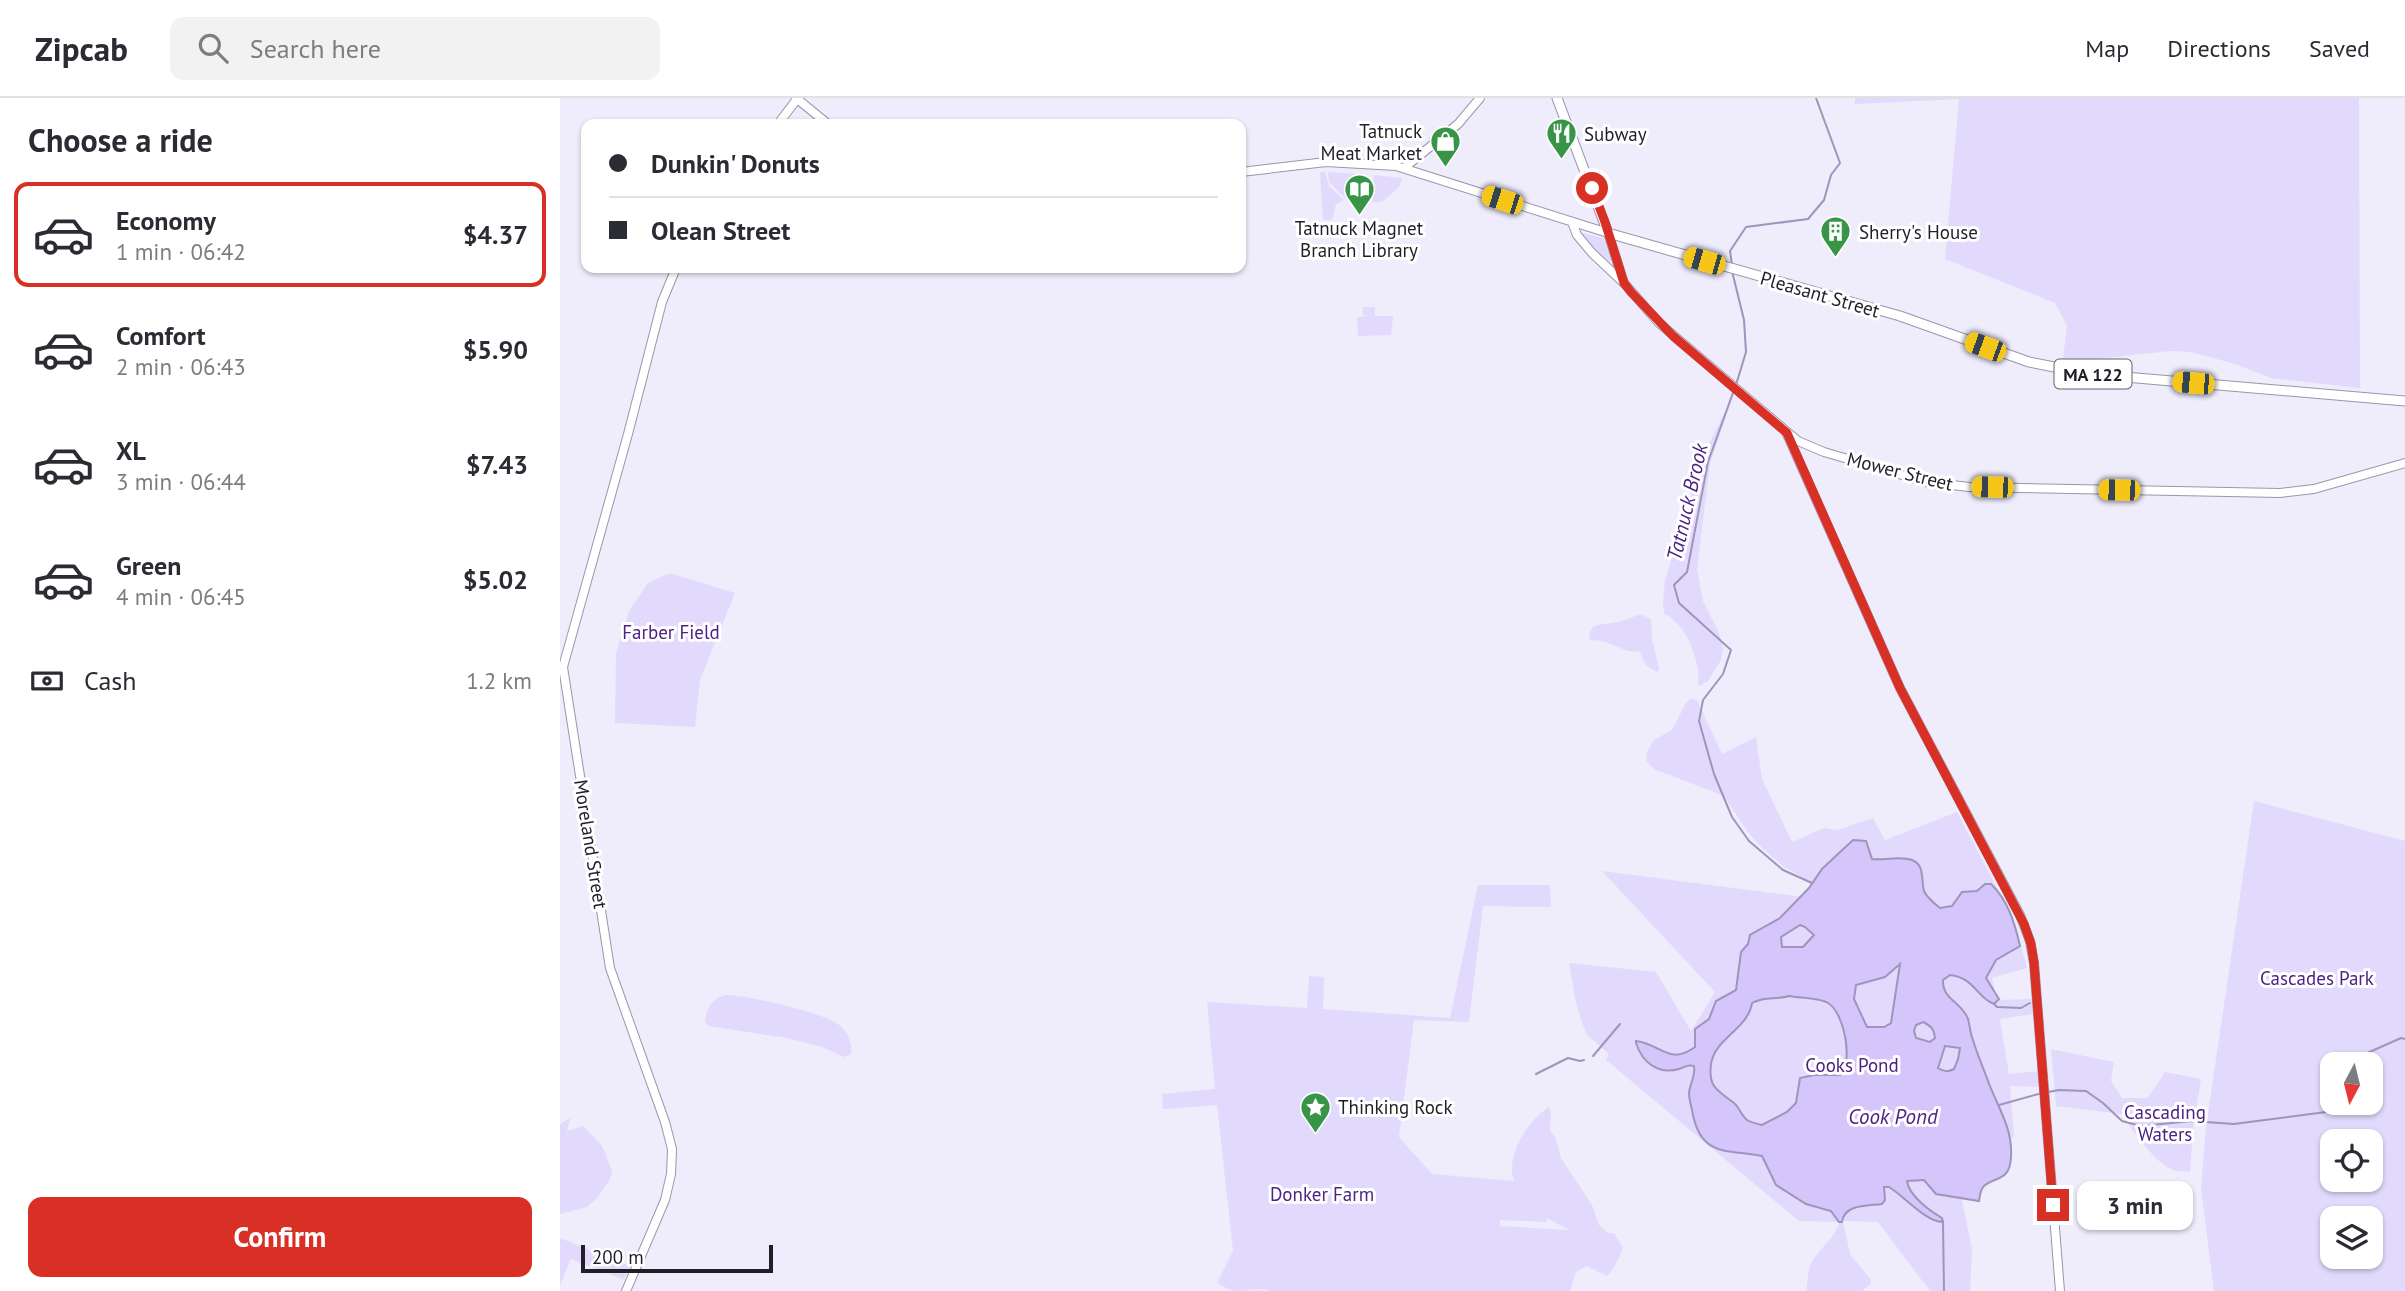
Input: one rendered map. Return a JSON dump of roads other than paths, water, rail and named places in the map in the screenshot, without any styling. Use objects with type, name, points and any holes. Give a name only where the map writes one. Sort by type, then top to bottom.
[{"type":"main road","points":[[1557,98],[1608,233]]},
{"type":"main road","name":"Pleasant Street","points":[[1608,233],[1900,316],[2020,360],[2070,372],[2405,401]]},
{"type":"street","points":[[781,119],[796,98],[822,119]]},
{"type":"street","points":[[1404,168],[1458,124],[1480,98]]},
{"type":"street","name":"Pleasant Street","points":[[1246,171],[1326,162],[1404,168],[1608,233]]},
{"type":"street","name":"Mower Street","points":[[1573,222],[1577,235],[1592,253],[1624,283],[1659,323],[1787,433],[1803,444],[1824,452],[1926,482],[1957,486],[2280,493],[2314,489],[2405,463]]},
{"type":"street","name":"Mower Street","points":[[1608,233],[1624,283]]},
{"type":"street","name":"Moreland Street","points":[[626,1291],[665,1200],[671,1174],[672,1149],[666,1122],[610,968],[563,667],[662,303],[674,273]]},
{"type":"street","points":[[1787,433],[1900,688],[2025,928],[2033,955],[2060,1291]]},
{"type":"water","name":"Cook Pond","points":[[1853,840],[1866,841],[1872,859],[1902,858],[1916,862],[1921,869],[1925,894],[1940,908],[1952,906],[1962,892],[1977,891],[1985,884],[1991,884],[2002,897],[2013,921],[2020,946],[1996,960],[1986,978],[1999,999],[1994,1004],[1965,980],[1950,975],[1943,980],[1949,997],[1968,1019],[1976,1050],[2010,1136],[2011,1157],[2008,1171],[1984,1186],[1979,1201],[1936,1194],[1924,1180],[1907,1181],[1916,1197],[1942,1218],[1943,1222],[1923,1214],[1889,1187],[1884,1187],[1885,1200],[1882,1204],[1852,1209],[1847,1212],[1842,1222],[1839,1222],[1831,1211],[1806,1204],[1776,1185],[1762,1156],[1719,1149],[1703,1139],[1697,1129],[1689,1096],[1694,1066],[1671,1070],[1658,1068],[1642,1056],[1636,1043],[1645,1043],[1671,1054],[1686,1052],[1695,1047],[1695,1029],[1709,1019],[1716,1001],[1736,990],[1741,952],[1748,944],[1750,935],[1780,918],[1809,888],[1822,869]],"holes":[[[1800,925],[1814,935],[1803,947],[1782,947],[1781,937]],[[1900,964],[1891,1023],[1884,1027],[1867,1027],[1854,999],[1856,985],[1885,977]],[[1789,996],[1820,1000],[1834,1008],[1843,1026],[1846,1060],[1840,1075],[1800,1078],[1796,1103],[1787,1112],[1762,1125],[1747,1120],[1736,1105],[1718,1091],[1712,1083],[1711,1064],[1719,1047],[1744,1020],[1752,1003]],[[1923,1022],[1928,1025],[1935,1038],[1930,1042],[1916,1038],[1916,1025]],[[1945,1046],[1960,1048],[1954,1069],[1946,1071],[1938,1068]]]},
{"type":"waterway","name":"Tatnuck Brook","points":[[1732,265],[1730,251],[1746,227],[1808,219],[1824,200],[1831,175],[1840,163],[1816,98]]},
{"type":"waterway","name":"Tatnuck Brook","points":[[1732,271],[1744,320],[1746,352],[1736,385]]},
{"type":"waterway","name":"Tatnuck Brook","points":[[1734,390],[1708,462],[1687,572],[1674,585],[1679,603],[1731,650],[1723,674],[1703,700],[1699,721],[1714,774],[1732,817],[1749,841],[1783,870],[1812,883]]},
{"type":"waterway","points":[[1994,1004],[1997,1007],[2021,1008],[2030,1003]]},
{"type":"waterway","points":[[1593,1056],[1620,1024]]},
{"type":"waterway","points":[[2370,1052],[2401,1038],[2405,1039]]},
{"type":"waterway","points":[[1536,1074],[1568,1058],[1584,1060]]},
{"type":"waterway","points":[[2048,1092],[2086,1091],[2122,1121],[2141,1126],[2192,1121],[2234,1124],[2320,1113]]},
{"type":"waterway","points":[[1999,1105],[2042,1093]]},
{"type":"waterway","name":"Tatnuck Brook","points":[[1941,1221],[1944,1291]]},
{"type":"place","name":"Subway","points":[[1561,161]]},
{"type":"place","name":"Tatnuck Meat Market","points":[[1445,169]]},
{"type":"place","name":"Tatnuck Magnet Branch Library","points":[[1359,216]]},
{"type":"place","name":"Sherry's House","points":[[1836,259]]},
{"type":"place","name":"Thinking Rock","points":[[1315,1134]]},
{"type":"park label","name":"Farber Field","points":[[671,632]]},
{"type":"park label","name":"Cascades Park","points":[[2317,978]]},
{"type":"park label","name":"Cooks Pond","points":[[1852,1065]]},
{"type":"park label","name":"Cascading Waters","points":[[2165,1123]]},
{"type":"park label","name":"Donker Farm","points":[[1322,1194]]}]
